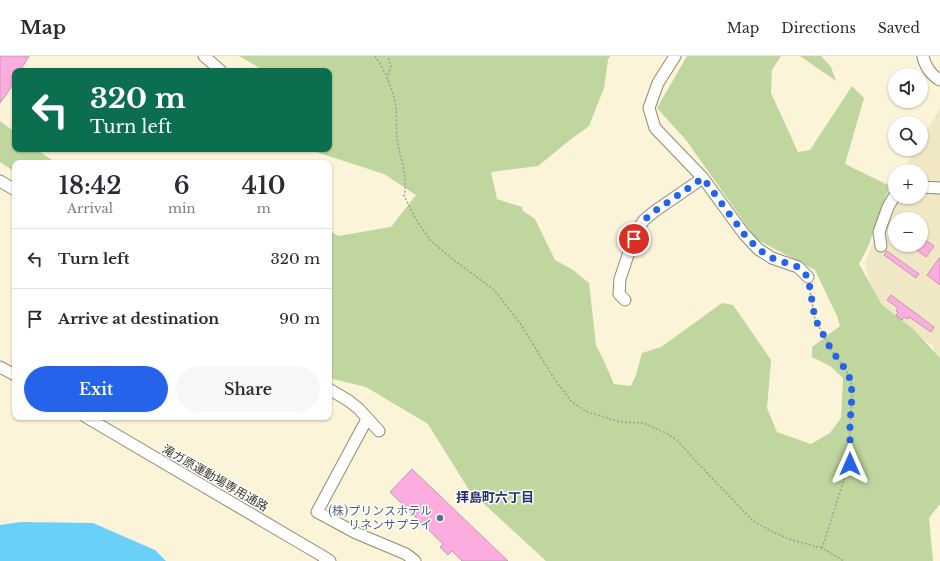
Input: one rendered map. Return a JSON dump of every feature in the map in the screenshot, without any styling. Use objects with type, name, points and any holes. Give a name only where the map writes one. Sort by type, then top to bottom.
[{"type":"street","points":[[204,56],[218,68]]},
{"type":"street","points":[[675,56],[658,83],[649,108],[655,128],[703,178],[744,234],[758,249],[772,258],[798,267],[808,277]]},
{"type":"street","points":[[923,56],[929,70],[937,79],[940,80]]},
{"type":"street","points":[[625,300],[619,294],[620,279],[638,229],[644,220],[655,211],[703,178]]},
{"type":"street","points":[[0,181],[12,188]]},
{"type":"street","points":[[928,187],[940,188]]},
{"type":"street","points":[[881,246],[879,232],[890,204]]},
{"type":"street","points":[[0,367],[12,373]]},
{"type":"street","points":[[332,391],[349,400],[379,431]]},
{"type":"street","points":[[367,419],[318,512],[356,533],[406,554],[415,561]]},
{"type":"street","name":"滝ガ原運動場専用通路","points":[[91,420],[330,561]]},
{"type":"path","points":[[375,56],[386,73],[396,108],[397,138],[406,187],[404,196],[417,221],[430,240],[451,258],[494,290],[520,323],[555,380],[571,400],[585,412],[620,422],[643,423],[666,433],[677,440],[753,521],[772,532],[792,540],[822,548],[844,561]]},
{"type":"path","points":[[388,56],[391,66],[388,79]]},
{"type":"path","points":[[808,277],[815,319],[832,351],[846,370],[851,381],[852,395],[850,464],[822,548]]},
{"type":"shaded area","points":[[940,108],[940,383],[933,345],[888,324],[876,312],[865,262],[889,204],[928,204],[928,164],[907,164],[912,156],[928,156],[928,128]]},
{"type":"green space","points":[[239,56],[610,56],[608,60],[604,88],[589,126],[538,166],[491,172],[497,199],[522,207],[523,211],[535,219],[555,260],[573,270],[589,283],[596,345],[614,384],[631,386],[636,375],[642,353],[661,347],[722,303],[733,305],[771,360],[767,408],[777,432],[811,444],[830,433],[841,418],[843,378],[830,366],[812,357],[812,347],[840,326],[837,316],[815,270],[756,239],[686,140],[657,108],[687,56],[781,56],[772,70],[771,93],[798,152],[810,150],[852,86],[864,98],[845,164],[888,185],[888,192],[868,247],[859,264],[882,305],[912,328],[940,358],[940,504],[929,518],[933,561],[546,561],[469,490],[428,424],[366,387],[332,379],[332,232],[338,236],[391,227],[416,195],[384,174],[316,152],[332,152],[332,68],[260,68]]},
{"type":"green space","points":[[800,56],[821,56],[831,67],[836,81]]},
{"type":"green space","points":[[0,121],[12,130],[12,152],[40,152],[52,160],[12,160],[12,170],[0,162]]},
{"type":"water","points":[[21,522],[93,523],[155,550],[166,561],[0,561],[0,525]]},
{"type":"building","points":[[0,56],[29,56],[22,68],[12,68],[12,85],[0,103]]},
{"type":"building","points":[[928,242],[934,246],[926,257],[919,252],[928,252]]},
{"type":"building","points":[[887,251],[919,274],[916,278],[884,255]]},
{"type":"building","points":[[940,257],[940,285],[927,275]]},
{"type":"building","points":[[891,295],[934,327],[931,332],[909,317],[908,319],[904,317],[902,320],[896,316],[898,313],[896,311],[898,308],[887,300]]},
{"type":"building","name":"(株)プリンスホテル リネンサプライ","points":[[412,469],[508,561],[462,561],[452,551],[448,555],[440,547],[443,544],[390,492]]},
{"type":"place","name":"(株)プリンスホテル リネンサプライ","points":[[440,518]]},
{"type":"district","name":"拝島町六丁目","points":[[495,497]]},
{"type":"route","points":[[634,239],[644,220],[703,178],[744,234],[758,249],[772,258],[798,267],[808,277],[815,319],[832,351],[846,370],[851,381],[850,464]]}]
